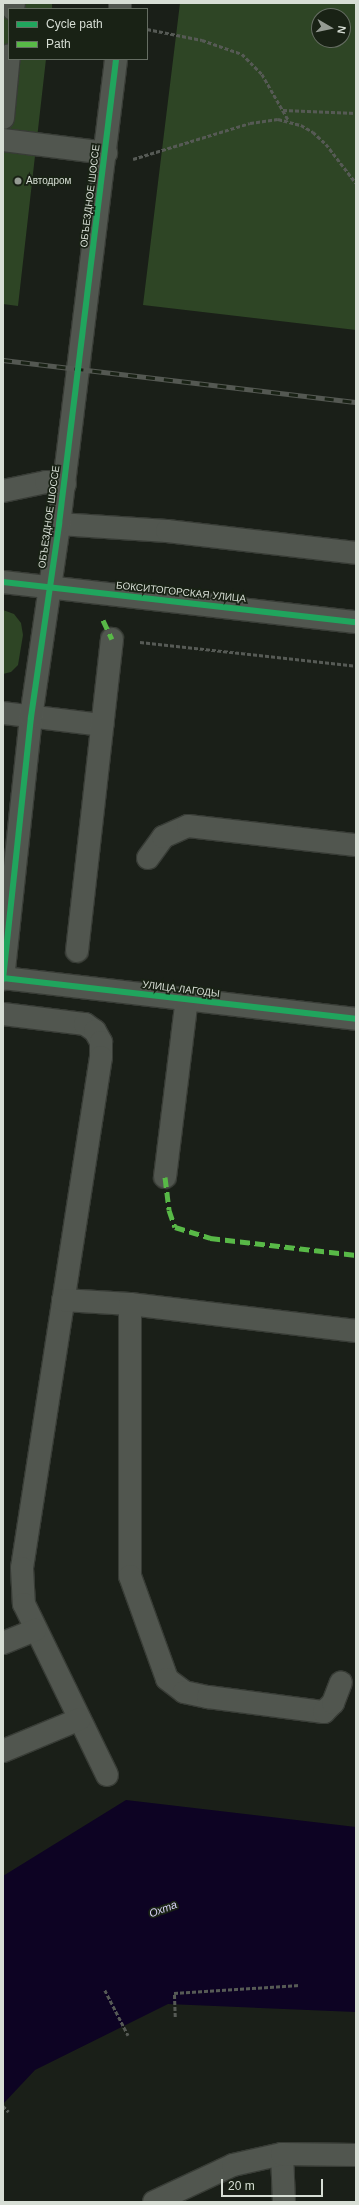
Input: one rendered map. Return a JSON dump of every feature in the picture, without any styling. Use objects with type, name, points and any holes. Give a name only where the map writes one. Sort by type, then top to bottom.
[{"type":"street","points":[[3,118],[9,60]]},
{"type":"street","name":"ОБЪЕЗДНОЕ ШОССЕ","points":[[3,979],[31,717],[65,484],[106,153],[116,60]]},
{"type":"street","points":[[3,140],[106,153]]},
{"type":"street","points":[[3,491],[46,482],[65,484]]},
{"type":"street","points":[[59,524],[167,531],[356,553]]},
{"type":"street","name":"БОКСИТОГОРСКАЯ УЛИЦА","points":[[3,582],[356,622]]},
{"type":"street","points":[[77,951],[112,639]]},
{"type":"street","points":[[3,713],[102,726]]},
{"type":"street","points":[[148,858],[163,837],[188,826],[356,845]]},
{"type":"street","name":"УЛИЦА ЛАГОДЫ","points":[[3,979],[356,1019]]},
{"type":"street","points":[[165,1177],[186,999]]},
{"type":"street","points":[[3,1014],[85,1024],[95,1032],[101,1042],[101,1057],[22,1568],[24,1604],[107,1775]]},
{"type":"street","points":[[63,1300],[130,1304],[356,1331]]},
{"type":"street","points":[[130,1304],[130,1576],[167,1679],[184,1692],[208,1697],[324,1712],[333,1703],[341,1682]]},
{"type":"street","points":[[3,1643],[36,1630]]},
{"type":"street","points":[[3,1751],[80,1719]]},
{"type":"street","points":[[282,2154],[284,2202]]},
{"type":"street","points":[[154,2202],[232,2165],[282,2154],[356,2155]]},
{"type":"path","points":[[148,29],[202,40],[242,54],[262,74],[289,121]]},
{"type":"path","points":[[282,110],[356,114]]},
{"type":"path","points":[[132,159],[250,123],[263,120],[289,121],[301,125],[317,136],[356,183]]},
{"type":"path","points":[[150,643],[356,666]]},
{"type":"path","points":[[175,2017],[174,1993],[300,1985]]},
{"type":"path","points":[[105,1990],[128,2036]]},
{"type":"path","points":[[3,2106],[9,2112]]},
{"type":"green space","name":"Автодром","points":[[3,3],[52,3],[52,8],[8,8],[8,60],[46,60],[18,306],[3,304]]},
{"type":"green space","points":[[180,3],[356,3],[356,330],[143,305]]},
{"type":"green space","points":[[3,610],[14,614],[21,623],[23,635],[18,665],[11,672],[3,674]]},
{"type":"water","name":"Охта","points":[[126,1800],[356,1827],[356,2012],[168,2004],[35,2070],[3,2104],[3,1876]]},
{"type":"railway","points":[[3,360],[356,402]]},
{"type":"marked path","points":[[103,620],[112,639]]},
{"type":"marked path","points":[[165,1177],[169,1210],[175,1227],[210,1238],[356,1255]]},
{"type":"cycle path","points":[[3,979],[31,717],[59,524],[116,60]]},
{"type":"cycle path","points":[[3,582],[356,622]]},
{"type":"cycle path","points":[[3,978],[356,1019]]},
{"type":"place","name":"Автодром","points":[[18,181]]}]
